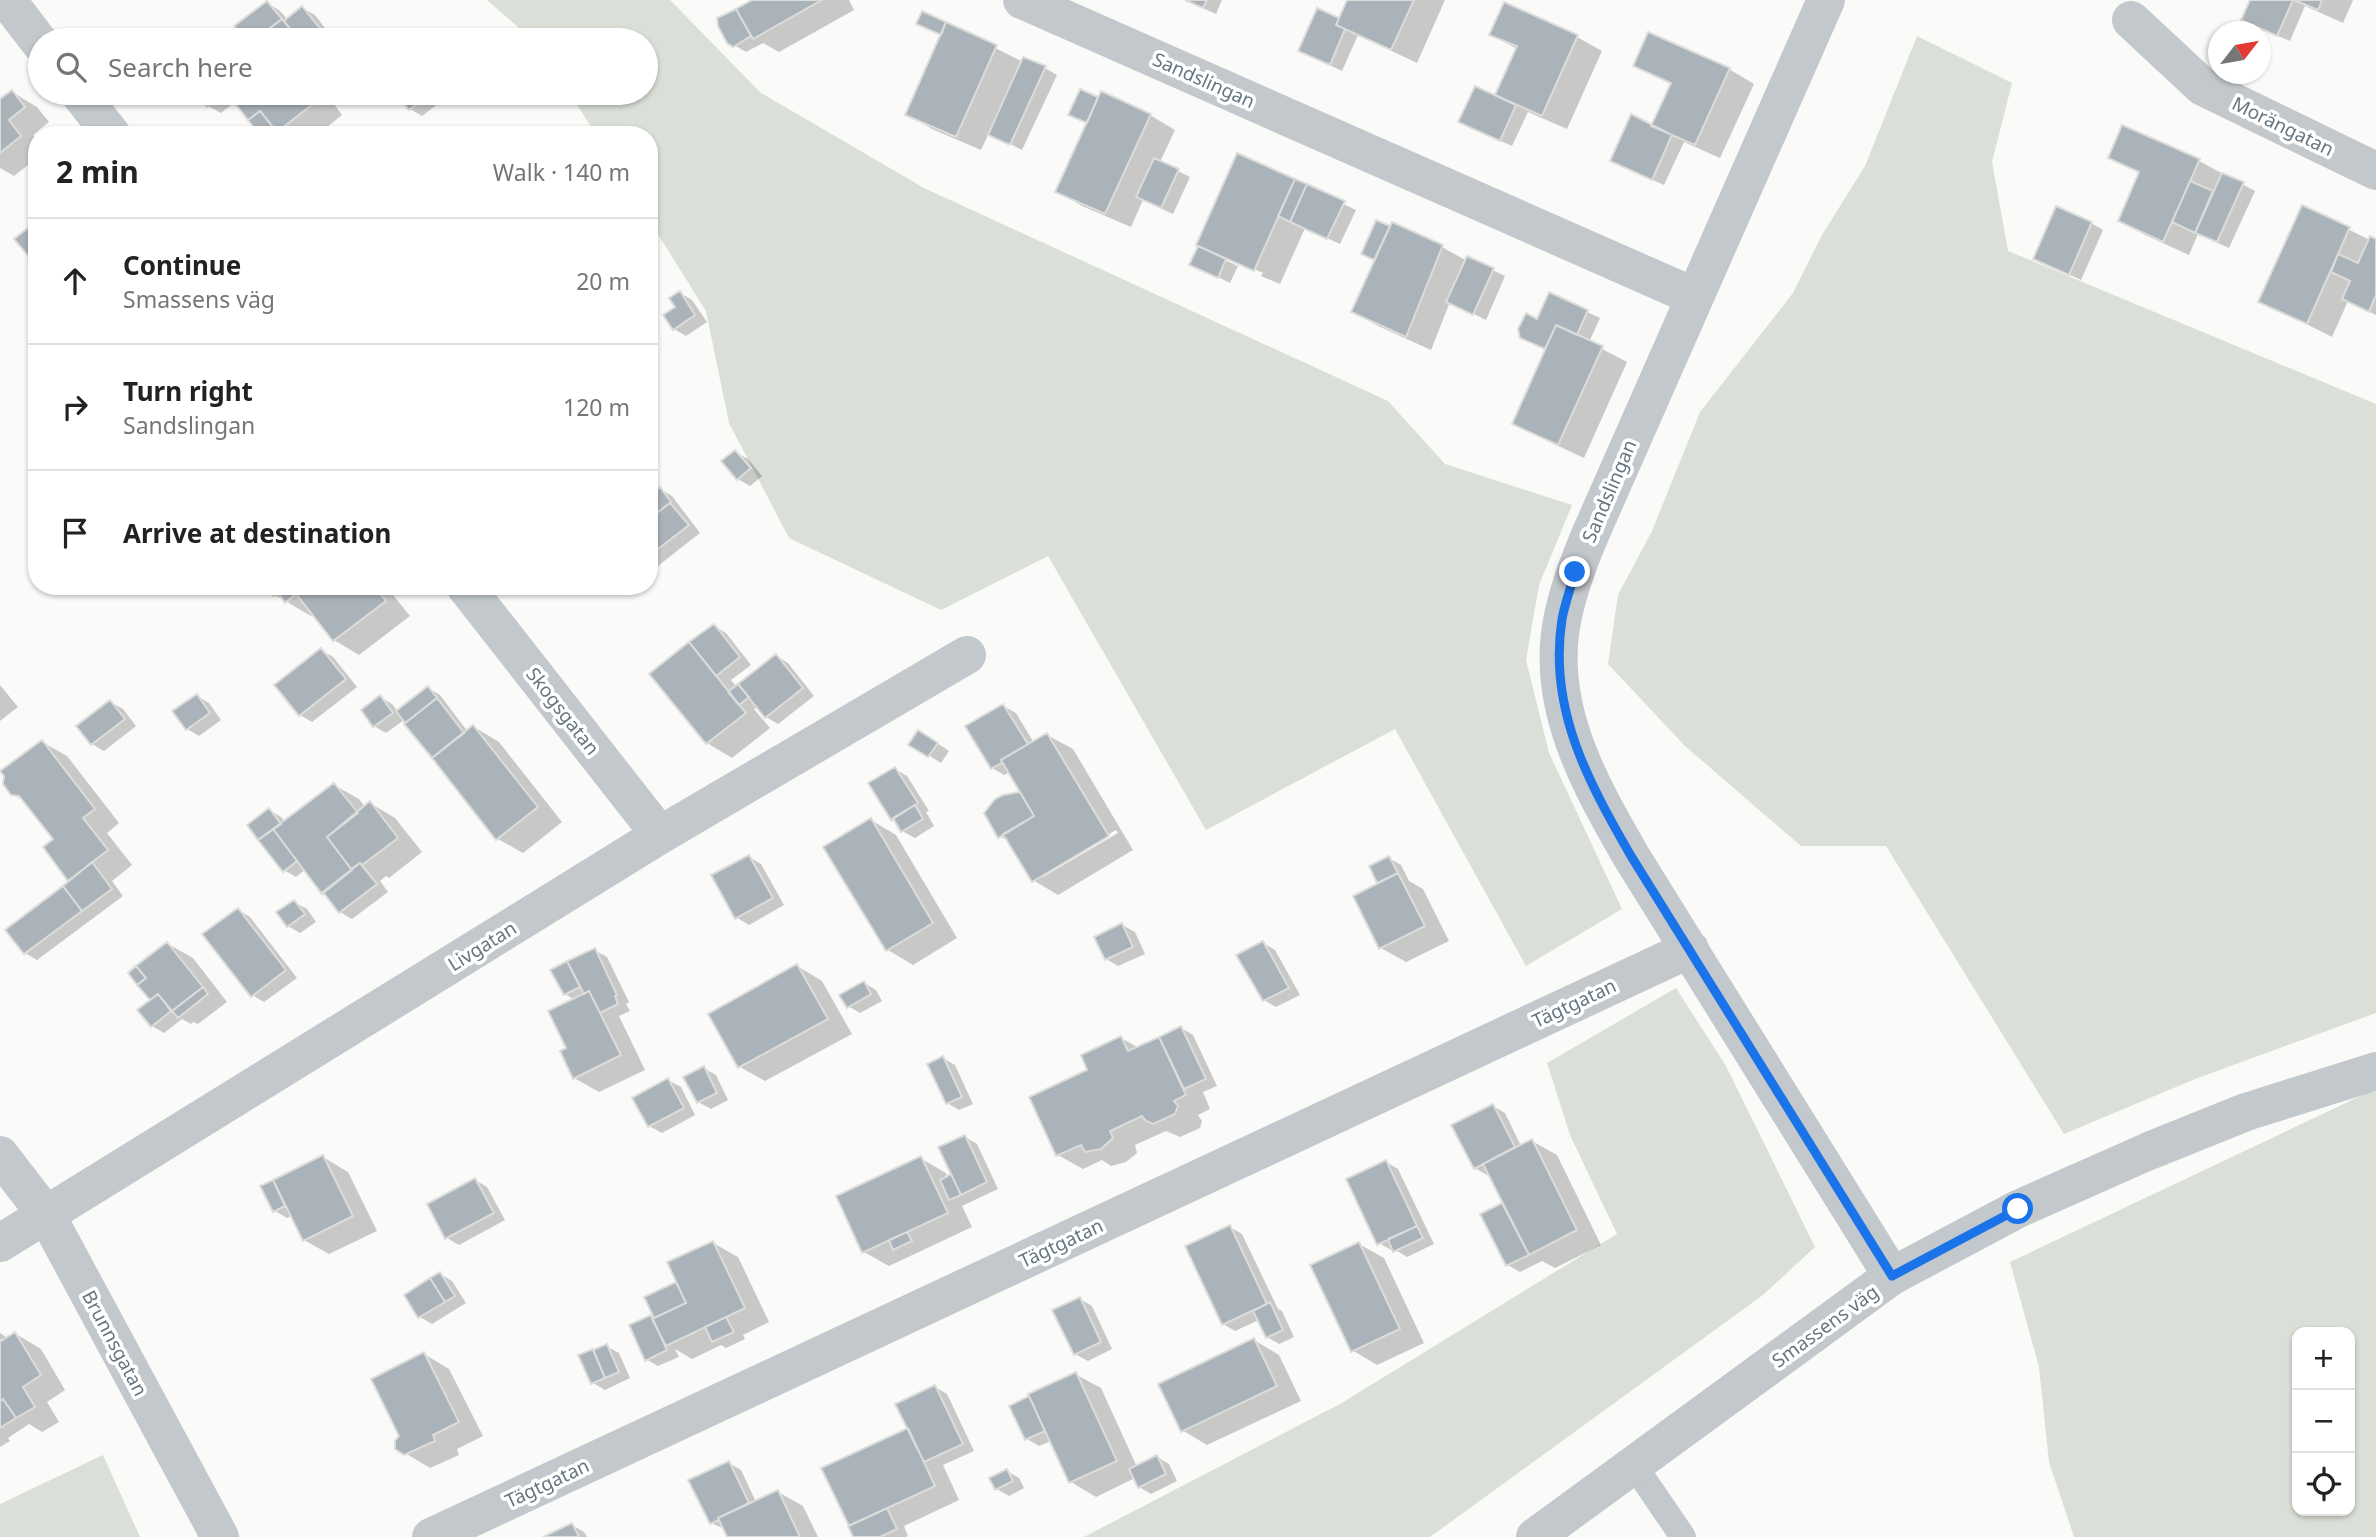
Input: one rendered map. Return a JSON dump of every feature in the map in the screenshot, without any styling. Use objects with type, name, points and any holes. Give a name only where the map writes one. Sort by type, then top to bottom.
[{"type":"street","points":[[7,0],[28,28]]},
{"type":"street","name":"Sandslingan","points":[[1022,0],[1693,296]]},
{"type":"street","name":"Sandslingan","points":[[1826,0],[1693,296],[1575,572],[1562,618],[1559,655],[1562,699],[1574,742],[1594,791],[1631,856],[1892,1276]]},
{"type":"street","name":"Morängatan","points":[[2131,20],[2203,87],[2376,171]]},
{"type":"street","points":[[88,105],[105,126]]},
{"type":"street","name":"Skogsgatan","points":[[472,595],[660,835]]},
{"type":"street","name":"Livgatan","points":[[0,1243],[660,835],[967,654]]},
{"type":"street","name":"Tägtgatan","points":[[431,1537],[1690,949]]},
{"type":"street","name":"Smassens väg","points":[[1535,1537],[1892,1276],[2018,1209],[2148,1151],[2246,1112],[2376,1071]]},
{"type":"street","name":"Brunnsgatan","points":[[0,1155],[47,1216],[220,1537]]},
{"type":"lane","points":[[1634,1465],[1683,1537]]},
{"type":"shaded area","points":[[487,0],[670,0],[761,93],[924,188],[1388,401],[1445,464],[1572,505],[1539,585],[1526,660],[1549,753],[1622,909],[1526,966],[1395,729],[1206,830],[1048,556],[941,610],[789,538],[729,423],[706,311],[658,234],[658,126],[590,126],[577,105],[658,105],[658,28],[519,28]]},
{"type":"shaded area","points":[[1917,36],[2012,83],[1992,162],[2008,251],[2376,404],[2376,1013],[2195,1079],[2064,1134],[1886,846],[1801,846],[1685,746],[1608,664],[1618,595],[1652,531],[1700,412],[1793,293],[1822,235],[1865,166]]},
{"type":"shaded area","points":[[1676,988],[1726,1066],[1815,1247],[1763,1295],[1430,1537],[1084,1537],[1340,1404],[1617,1234],[1570,1135],[1547,1063]]},
{"type":"shaded area","points":[[2376,1091],[2376,1537],[2074,1537],[2049,1462],[2039,1367],[2010,1262]]},
{"type":"shaded area","points":[[103,1455],[140,1537],[0,1537],[0,1504]]},
{"type":"building","points":[[752,0],[822,0],[753,39],[736,9]]},
{"type":"building","points":[[1185,0],[1207,0],[1203,8]]},
{"type":"building","points":[[1347,0],[1414,0],[1391,50],[1336,25]]},
{"type":"building","points":[[2250,0],[2293,0],[2277,36],[2271,33],[2271,21],[2241,20]]},
{"type":"building","points":[[2294,0],[2322,0],[2318,10]]},
{"type":"building","points":[[267,1],[282,19],[270,28],[234,26]]},
{"type":"building","points":[[1504,2],[1578,35],[1542,116],[1495,95],[1517,46],[1489,35]]},
{"type":"building","points":[[302,6],[320,28],[290,28],[284,21]]},
{"type":"building","points":[[1317,8],[1339,18],[1336,25],[1345,29],[1330,65],[1298,51]]},
{"type":"building","points":[[736,9],[751,36],[733,47],[727,43],[717,18]]},
{"type":"building","points":[[922,11],[946,22],[941,35],[916,24]]},
{"type":"building","points":[[282,19],[289,28],[270,28]]},
{"type":"building","points":[[946,22],[997,45],[956,137],[905,115]]},
{"type":"building","points":[[1648,32],[1730,68],[1695,145],[1651,126],[1671,83],[1633,66]]},
{"type":"building","points":[[1023,57],[1046,66],[1010,145],[988,135]]},
{"type":"building","points":[[1475,86],[1516,105],[1500,141],[1458,122]]},
{"type":"building","points":[[1080,89],[1098,97],[1087,123],[1068,115]]},
{"type":"building","points":[[12,90],[25,107],[9,120],[21,136],[0,153],[0,99]]},
{"type":"building","points":[[1101,91],[1151,114],[1105,214],[1055,192]]},
{"type":"building","points":[[236,105],[312,105],[285,126],[272,126],[260,111],[248,120]]},
{"type":"building","points":[[260,111],[272,126],[253,126],[248,120]]},
{"type":"building","points":[[1631,114],[1672,135],[1652,180],[1610,161]]},
{"type":"building","points":[[2122,125],[2200,159],[2163,242],[2118,221],[2139,172],[2108,158]]},
{"type":"building","points":[[1237,153],[1295,179],[1254,271],[1196,245]]},
{"type":"building","points":[[1154,158],[1179,169],[1161,208],[1136,197]]},
{"type":"building","points":[[2222,173],[2244,182],[2217,242],[2195,233]]},
{"type":"building","points":[[1295,179],[1307,184],[1290,222],[1278,216]]},
{"type":"building","points":[[2190,181],[2213,191],[2195,233],[2172,222]]},
{"type":"building","points":[[1307,184],[1345,201],[1327,239],[1290,222]]},
{"type":"building","points":[[2302,205],[2350,227],[2307,324],[2258,302]]},
{"type":"building","points":[[2056,206],[2092,222],[2069,275],[2033,259]]},
{"type":"building","points":[[1376,220],[1390,226],[1374,260],[1361,254]]},
{"type":"building","points":[[1392,222],[1443,245],[1406,337],[1351,312]]},
{"type":"building","points":[[28,228],[28,256],[14,239]]},
{"type":"building","points":[[2370,236],[2376,239],[2376,295],[2369,312],[2342,299],[2350,281],[2331,272],[2338,254],[2358,263]]},
{"type":"building","points":[[1198,246],[1226,259],[1218,278],[1189,265]]},
{"type":"building","points":[[1467,256],[1494,268],[1473,315],[1446,302]]},
{"type":"building","points":[[680,291],[695,315],[673,330],[663,315],[675,307],[669,298]]},
{"type":"building","points":[[1549,292],[1588,310],[1577,335],[1556,325],[1545,349],[1520,338],[1518,329],[1526,313],[1537,319]]},
{"type":"building","points":[[1556,325],[1603,346],[1558,445],[1512,424]]},
{"type":"building","points":[[735,450],[751,468],[737,480],[721,461]]},
{"type":"building","points":[[660,487],[671,502],[658,512]]},
{"type":"building","points":[[670,503],[689,525],[658,549],[658,512]]},
{"type":"building","points":[[280,595],[295,595],[285,603]]},
{"type":"building","points":[[297,595],[381,595],[386,601],[333,641]]},
{"type":"building","points":[[714,624],[740,657],[716,676],[689,642]]},
{"type":"building","points":[[689,642],[746,713],[706,744],[649,674]]},
{"type":"building","points":[[321,648],[346,679],[299,716],[274,685]]},
{"type":"building","points":[[776,654],[803,688],[765,718],[738,684]]},
{"type":"building","points":[[738,684],[749,697],[739,705],[728,692]]},
{"type":"building","points":[[428,686],[437,698],[405,723],[396,711]]},
{"type":"building","points":[[197,694],[210,713],[186,730],[172,711]]},
{"type":"building","points":[[380,695],[393,713],[373,727],[361,710]]},
{"type":"building","points":[[437,698],[464,733],[432,758],[404,724]]},
{"type":"building","points":[[110,700],[125,719],[91,745],[76,726]]},
{"type":"building","points":[[1003,704],[1028,744],[991,769],[965,726]]},
{"type":"building","points":[[473,725],[538,807],[496,840],[432,758]]},
{"type":"building","points":[[918,730],[938,743],[928,757],[908,745]]},
{"type":"building","points":[[1047,733],[1109,836],[1032,882],[1003,834],[1034,816],[1001,760]]},
{"type":"building","points":[[42,740],[95,809],[83,818],[108,850],[68,881],[43,847],[53,839],[19,796],[11,795],[3,784],[4,776],[0,771]]},
{"type":"building","points":[[895,767],[918,803],[891,820],[868,783]]},
{"type":"building","points":[[334,783],[358,813],[327,837],[352,870],[322,894],[273,829]]},
{"type":"building","points":[[1020,792],[1034,816],[998,838],[984,813],[995,799]]},
{"type":"building","points":[[370,801],[398,838],[362,865],[360,863],[351,869],[327,837]]},
{"type":"building","points":[[915,805],[923,819],[901,832],[893,818]]},
{"type":"building","points":[[269,808],[281,824],[258,840],[247,825]]},
{"type":"building","points":[[871,818],[933,923],[886,951],[823,847]]},
{"type":"building","points":[[273,829],[297,861],[283,872],[258,840]]},
{"type":"building","points":[[749,855],[773,898],[735,919],[711,875]]},
{"type":"building","points":[[1389,856],[1398,873],[1377,883],[1369,866]]},
{"type":"building","points":[[92,862],[112,889],[82,911],[63,886]]},
{"type":"building","points":[[360,863],[377,884],[339,913],[323,892]]},
{"type":"building","points":[[1398,873],[1425,926],[1379,949],[1353,896]]},
{"type":"building","points":[[63,886],[82,911],[24,954],[5,930]]},
{"type":"building","points":[[294,900],[305,914],[287,927],[276,912]]},
{"type":"building","points":[[238,908],[286,970],[251,997],[202,934]]},
{"type":"building","points":[[1122,923],[1133,947],[1105,960],[1094,937]]},
{"type":"building","points":[[1263,941],[1289,988],[1263,1001],[1236,955]]},
{"type":"building","points":[[167,942],[203,987],[172,1011],[158,994],[150,1000],[137,985],[146,978],[136,966]]},
{"type":"building","points":[[595,948],[617,995],[618,1004],[600,1013],[589,991],[584,994],[567,961]]},
{"type":"building","points":[[567,961],[580,987],[564,995],[550,970]]},
{"type":"building","points":[[797,964],[828,1019],[738,1068],[708,1014]]},
{"type":"building","points":[[136,966],[146,978],[137,985],[128,973]]},
{"type":"building","points":[[864,981],[871,994],[847,1008],[839,995]]},
{"type":"building","points":[[203,987],[208,994],[178,1018],[172,1011]]},
{"type":"building","points":[[589,991],[621,1055],[573,1079],[560,1051],[566,1048],[548,1011]]},
{"type":"building","points":[[158,994],[171,1011],[151,1027],[137,1010]]},
{"type":"building","points":[[1181,1026],[1206,1079],[1184,1089],[1159,1037]]},
{"type":"building","points":[[1121,1036],[1128,1051],[1159,1037],[1186,1095],[1174,1101],[1178,1106],[1175,1114],[1153,1124],[1142,1116],[1110,1131],[1113,1138],[1101,1149],[1085,1152],[1081,1145],[1056,1156],[1029,1097],[1087,1070],[1081,1055]]},
{"type":"building","points":[[943,1056],[962,1097],[946,1104],[927,1064]]},
{"type":"building","points":[[704,1066],[717,1093],[697,1103],[683,1077]]},
{"type":"building","points":[[668,1078],[684,1108],[648,1127],[632,1098]]},
{"type":"building","points":[[1493,1104],[1515,1147],[1474,1169],[1451,1125]]},
{"type":"building","points":[[965,1135],[987,1182],[961,1195],[938,1147]]},
{"type":"building","points":[[1532,1139],[1577,1230],[1529,1255],[1483,1164]]},
{"type":"building","points":[[323,1155],[353,1216],[303,1241],[273,1180]]},
{"type":"building","points":[[921,1156],[948,1213],[862,1253],[836,1196]]},
{"type":"building","points":[[1386,1160],[1417,1226],[1377,1245],[1346,1179]]},
{"type":"building","points":[[951,1174],[961,1195],[949,1200],[940,1180]]},
{"type":"building","points":[[475,1178],[494,1213],[445,1239],[427,1204]]},
{"type":"building","points":[[273,1180],[285,1206],[273,1212],[260,1186]]},
{"type":"building","points":[[1502,1203],[1529,1255],[1506,1266],[1480,1214]]},
{"type":"building","points":[[1230,1225],[1267,1304],[1222,1325],[1185,1246]]},
{"type":"building","points":[[1417,1226],[1423,1238],[1393,1252],[1388,1239]]},
{"type":"building","points":[[907,1232],[912,1241],[893,1250],[889,1240]]},
{"type":"building","points":[[713,1241],[745,1308],[666,1346],[652,1319],[686,1303],[667,1262]]},
{"type":"building","points":[[1359,1242],[1400,1329],[1351,1352],[1310,1265]]},
{"type":"building","points":[[440,1272],[455,1296],[445,1302],[430,1278]]},
{"type":"building","points":[[430,1278],[445,1302],[418,1318],[404,1295]]},
{"type":"building","points":[[676,1282],[686,1303],[654,1318],[644,1297]]},
{"type":"building","points":[[1080,1297],[1101,1342],[1074,1355],[1052,1310]]},
{"type":"building","points":[[1270,1302],[1283,1330],[1266,1338],[1253,1311]]},
{"type":"building","points":[[651,1315],[667,1350],[645,1361],[629,1325]]},
{"type":"building","points":[[726,1317],[734,1332],[712,1342],[705,1327]]},
{"type":"building","points":[[15,1332],[41,1375],[23,1387],[35,1407],[16,1418],[3,1399],[0,1401],[0,1339],[1,1341]]},
{"type":"building","points":[[1254,1338],[1277,1386],[1181,1432],[1158,1384]]},
{"type":"building","points":[[607,1344],[619,1372],[605,1378],[593,1350]]},
{"type":"building","points":[[593,1349],[605,1378],[591,1384],[578,1355]]},
{"type":"building","points":[[424,1352],[459,1422],[433,1435],[435,1441],[404,1455],[395,1449],[395,1441],[399,1436],[371,1379]]},
{"type":"building","points":[[1076,1372],[1117,1461],[1069,1483],[1028,1394]]},
{"type":"building","points":[[935,1385],[963,1444],[924,1462],[895,1404]]},
{"type":"building","points":[[1029,1396],[1045,1431],[1025,1440],[1009,1406]]},
{"type":"building","points":[[3,1399],[16,1418],[0,1428],[0,1401]]},
{"type":"building","points":[[908,1428],[935,1486],[849,1526],[821,1468]]},
{"type":"building","points":[[1157,1455],[1166,1474],[1138,1488],[1129,1469]]},
{"type":"building","points":[[729,1461],[749,1503],[710,1524],[688,1480]]},
{"type":"building","points":[[1007,1469],[1013,1481],[995,1490],[989,1478]]},
{"type":"building","points":[[778,1490],[800,1537],[727,1537],[718,1518]]},
{"type":"building","points":[[887,1508],[897,1529],[880,1537],[853,1537],[848,1526]]},
{"type":"building","points":[[572,1523],[579,1537],[543,1537]]},
{"type":"route","points":[[1575,572],[1562,618],[1559,655],[1562,699],[1574,742],[1594,791],[1631,856],[1892,1276],[2018,1209]]}]
